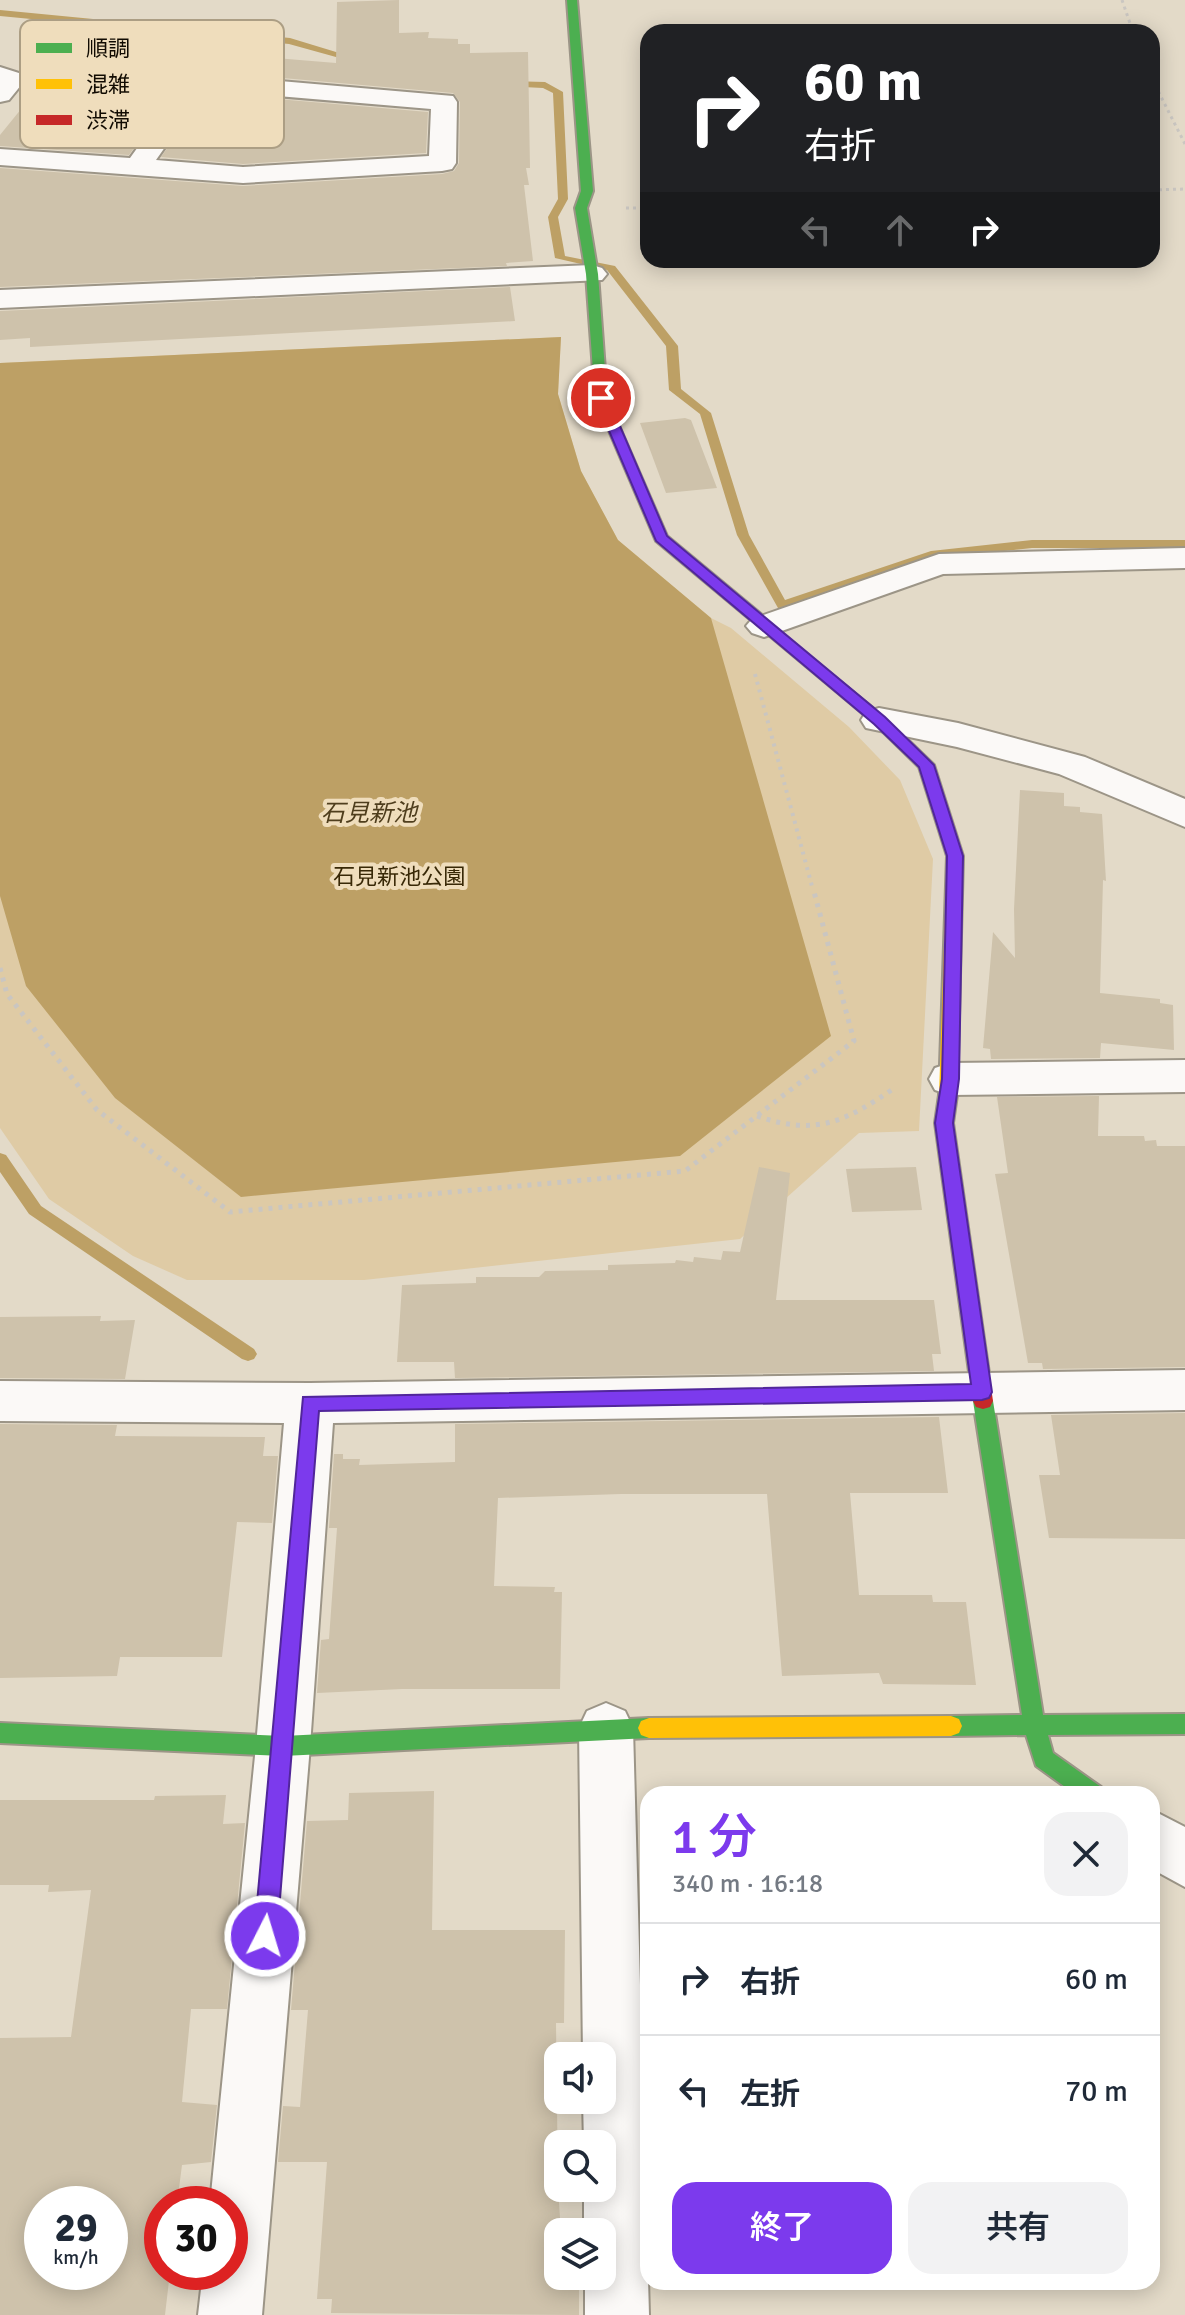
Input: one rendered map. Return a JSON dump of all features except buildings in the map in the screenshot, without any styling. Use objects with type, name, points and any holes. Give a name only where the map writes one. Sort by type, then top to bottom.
[{"type":"street","points":[[572,0],[587,191],[581,208],[592,274],[601,398],[661,538],[879,720],[926,765],[955,856],[950,1079],[944,1123],[1034,1725],[1044,1759],[1082,1786]]},
{"type":"street","points":[[0,75],[13,79],[0,94]]},
{"type":"street","points":[[0,157],[243,175],[442,163],[444,102],[284,89]]},
{"type":"street","points":[[138,167],[151,148]]},
{"type":"street","points":[[0,299],[592,274]]},
{"type":"street","points":[[764,626],[939,564],[1185,558]]},
{"type":"street","points":[[879,720],[958,735],[1072,765],[1185,814]]},
{"type":"street","points":[[950,1079],[1185,1076]]},
{"type":"street","points":[[0,1401],[310,1403],[1185,1390]]},
{"type":"street","points":[[230,2315],[283,1746],[310,1403]]},
{"type":"street","points":[[0,1733],[283,1746],[606,1728],[1185,1724]]},
{"type":"street","points":[[606,1728],[617,2315]]},
{"type":"street","points":[[1160,1842],[1185,1860]]},
{"type":"path","points":[[1122,0],[1130,24]]},
{"type":"path","points":[[1160,95],[1185,144]]},
{"type":"path","points":[[1160,190],[1185,189]]},
{"type":"path","points":[[0,968],[7,994],[97,1110],[230,1212],[685,1171],[854,1041],[748,650],[764,626]]},
{"type":"path","points":[[757,1116],[774,1123],[816,1128],[847,1120],[909,1078],[950,1079]]},
{"type":"green space","name":"石見新池","points":[[561,337],[558,394],[581,471],[618,540],[711,618],[731,628],[849,727],[900,780],[933,859],[919,1131],[859,1133],[740,1239],[364,1280],[187,1280],[133,1256],[49,1199],[0,1128],[0,363]]},
{"type":"water","name":"石見新池","points":[[561,337],[558,394],[581,471],[618,540],[711,618],[831,1036],[680,1156],[241,1197],[115,1098],[26,986],[0,896],[0,363]]},
{"type":"waterway","points":[[0,13],[72,20]]},
{"type":"waterway","points":[[284,40],[354,59]]},
{"type":"waterway","points":[[507,84],[545,85],[558,92],[563,199],[553,217],[560,258],[611,268],[672,346],[675,390],[705,413],[743,535],[782,605],[931,555],[1032,544],[1185,544]]},
{"type":"waterway","points":[[0,1159],[35,1210],[248,1354]]},
{"type":"traffic: fast","points":[[572,0],[587,191],[581,208],[592,274],[601,398],[661,538],[763,623]]},
{"type":"traffic: fast","points":[[983,1401],[1034,1725],[1044,1759],[1082,1786]]},
{"type":"traffic: fast","points":[[951,1726],[1185,1724]]},
{"type":"traffic: fast","points":[[0,1733],[283,1746],[649,1728]]},
{"type":"traffic: slow","points":[[763,623],[879,720],[926,765],[955,856],[948,1095]]},
{"type":"traffic: slow","points":[[649,1728],[951,1726]]},
{"type":"traffic: jam","points":[[948,1095],[944,1123],[983,1401]]},
{"type":"route","points":[[265,1936],[310,1403],[982,1392],[944,1123],[950,1079],[955,856],[926,765],[879,720],[661,538],[601,398]]},
{"type":"park label","name":"石見新池公園","points":[[399,876]]}]
